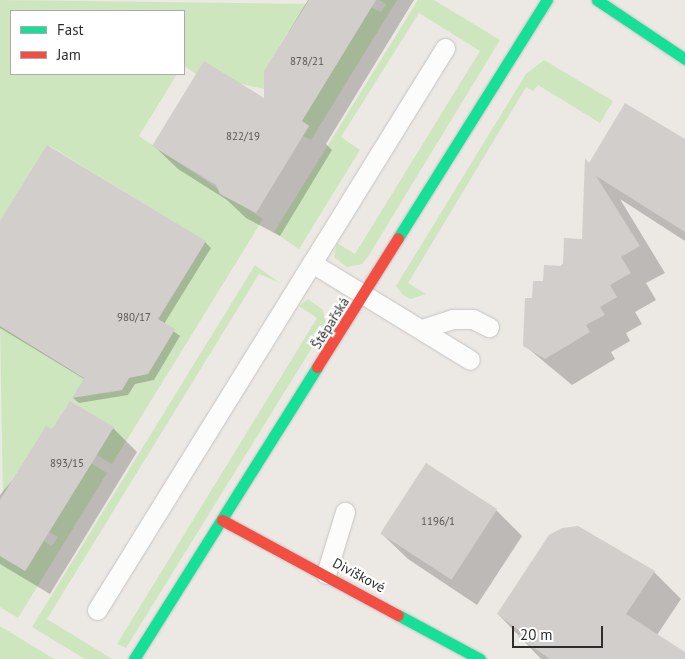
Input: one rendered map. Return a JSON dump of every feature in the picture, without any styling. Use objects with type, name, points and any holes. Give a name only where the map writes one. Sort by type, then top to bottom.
[{"type":"street","name":"Štěpařská","points":[[134,659],[366,294],[547,0]]},
{"type":"street","points":[[597,0],[685,58]]},
{"type":"street","name":"Divíškové","points":[[222,520],[326,574],[480,659]]},
{"type":"lane","points":[[97,610],[445,48]]},
{"type":"lane","points":[[312,263],[366,294],[470,360]]},
{"type":"lane","points":[[422,329],[453,319],[473,319],[489,327]]},
{"type":"lane","points":[[326,574],[345,512]]},
{"type":"green space","points":[[0,0],[314,4],[294,36],[288,32],[279,47],[284,51],[264,89],[196,74],[185,67],[185,10],[10,10],[10,75],[176,75],[139,136],[263,219],[112,464],[97,455],[113,427],[70,401],[20,482],[13,478],[3,495],[0,326],[108,393],[122,390],[135,369],[148,374],[175,330],[140,349],[204,245],[202,239],[50,146],[0,221]]},
{"type":"green space","points":[[379,0],[397,0],[311,140],[303,136],[309,126],[299,119],[371,7],[381,12],[386,4]]},
{"type":"green space","points":[[418,0],[434,0],[500,40],[369,255],[362,264],[347,267],[334,257],[337,243],[355,254],[480,51],[419,13],[341,137],[360,150],[299,249],[274,232]]},
{"type":"green space","points":[[544,60],[613,101],[600,123],[538,85],[533,91],[526,87],[408,283],[426,294],[411,299],[403,295],[396,286],[526,74]]},
{"type":"green space","points":[[255,265],[280,283],[259,274],[47,619],[112,659],[85,659],[32,627]]},
{"type":"green space","points":[[308,299],[323,310],[326,325],[126,648],[117,644],[317,318],[299,306]]},
{"type":"green space","points":[[91,463],[107,473],[18,618],[0,607],[0,556],[26,571],[44,541],[52,546],[58,537],[49,532]]},
{"type":"green space","points":[[0,626],[54,659],[0,659]]},
{"type":"building","points":[[309,0],[376,0],[302,121],[309,126],[256,213],[220,194],[216,185],[152,146],[204,61],[264,98],[264,71]]},
{"type":"building","points":[[625,103],[685,139],[685,232],[596,176],[640,246],[621,257],[631,273],[610,285],[617,297],[600,307],[605,315],[586,325],[590,332],[545,359],[523,346],[525,298],[532,298],[533,281],[543,281],[544,265],[563,266],[564,238],[582,239],[585,158],[589,163]]},
{"type":"building","points":[[47,145],[206,241],[158,319],[175,329],[148,374],[129,378],[122,390],[72,398],[84,378],[0,326],[0,221]]},
{"type":"building","points":[[70,401],[114,427],[25,571],[0,556],[0,500],[46,426],[52,429]]},
{"type":"building","points":[[426,463],[497,509],[452,580],[380,533]]},
{"type":"building","points":[[578,526],[655,571],[626,614],[685,652],[685,659],[550,659],[518,637],[521,632],[497,614],[549,535],[562,528]]},
{"type":"traffic: fast","points":[[398,238],[547,0]]},
{"type":"traffic: fast","points":[[597,0],[685,59]]},
{"type":"traffic: fast","points":[[134,659],[317,367]]},
{"type":"traffic: fast","points":[[398,615],[480,659]]},
{"type":"traffic: jam","points":[[317,367],[398,238]]},
{"type":"traffic: jam","points":[[222,520],[398,615]]}]
